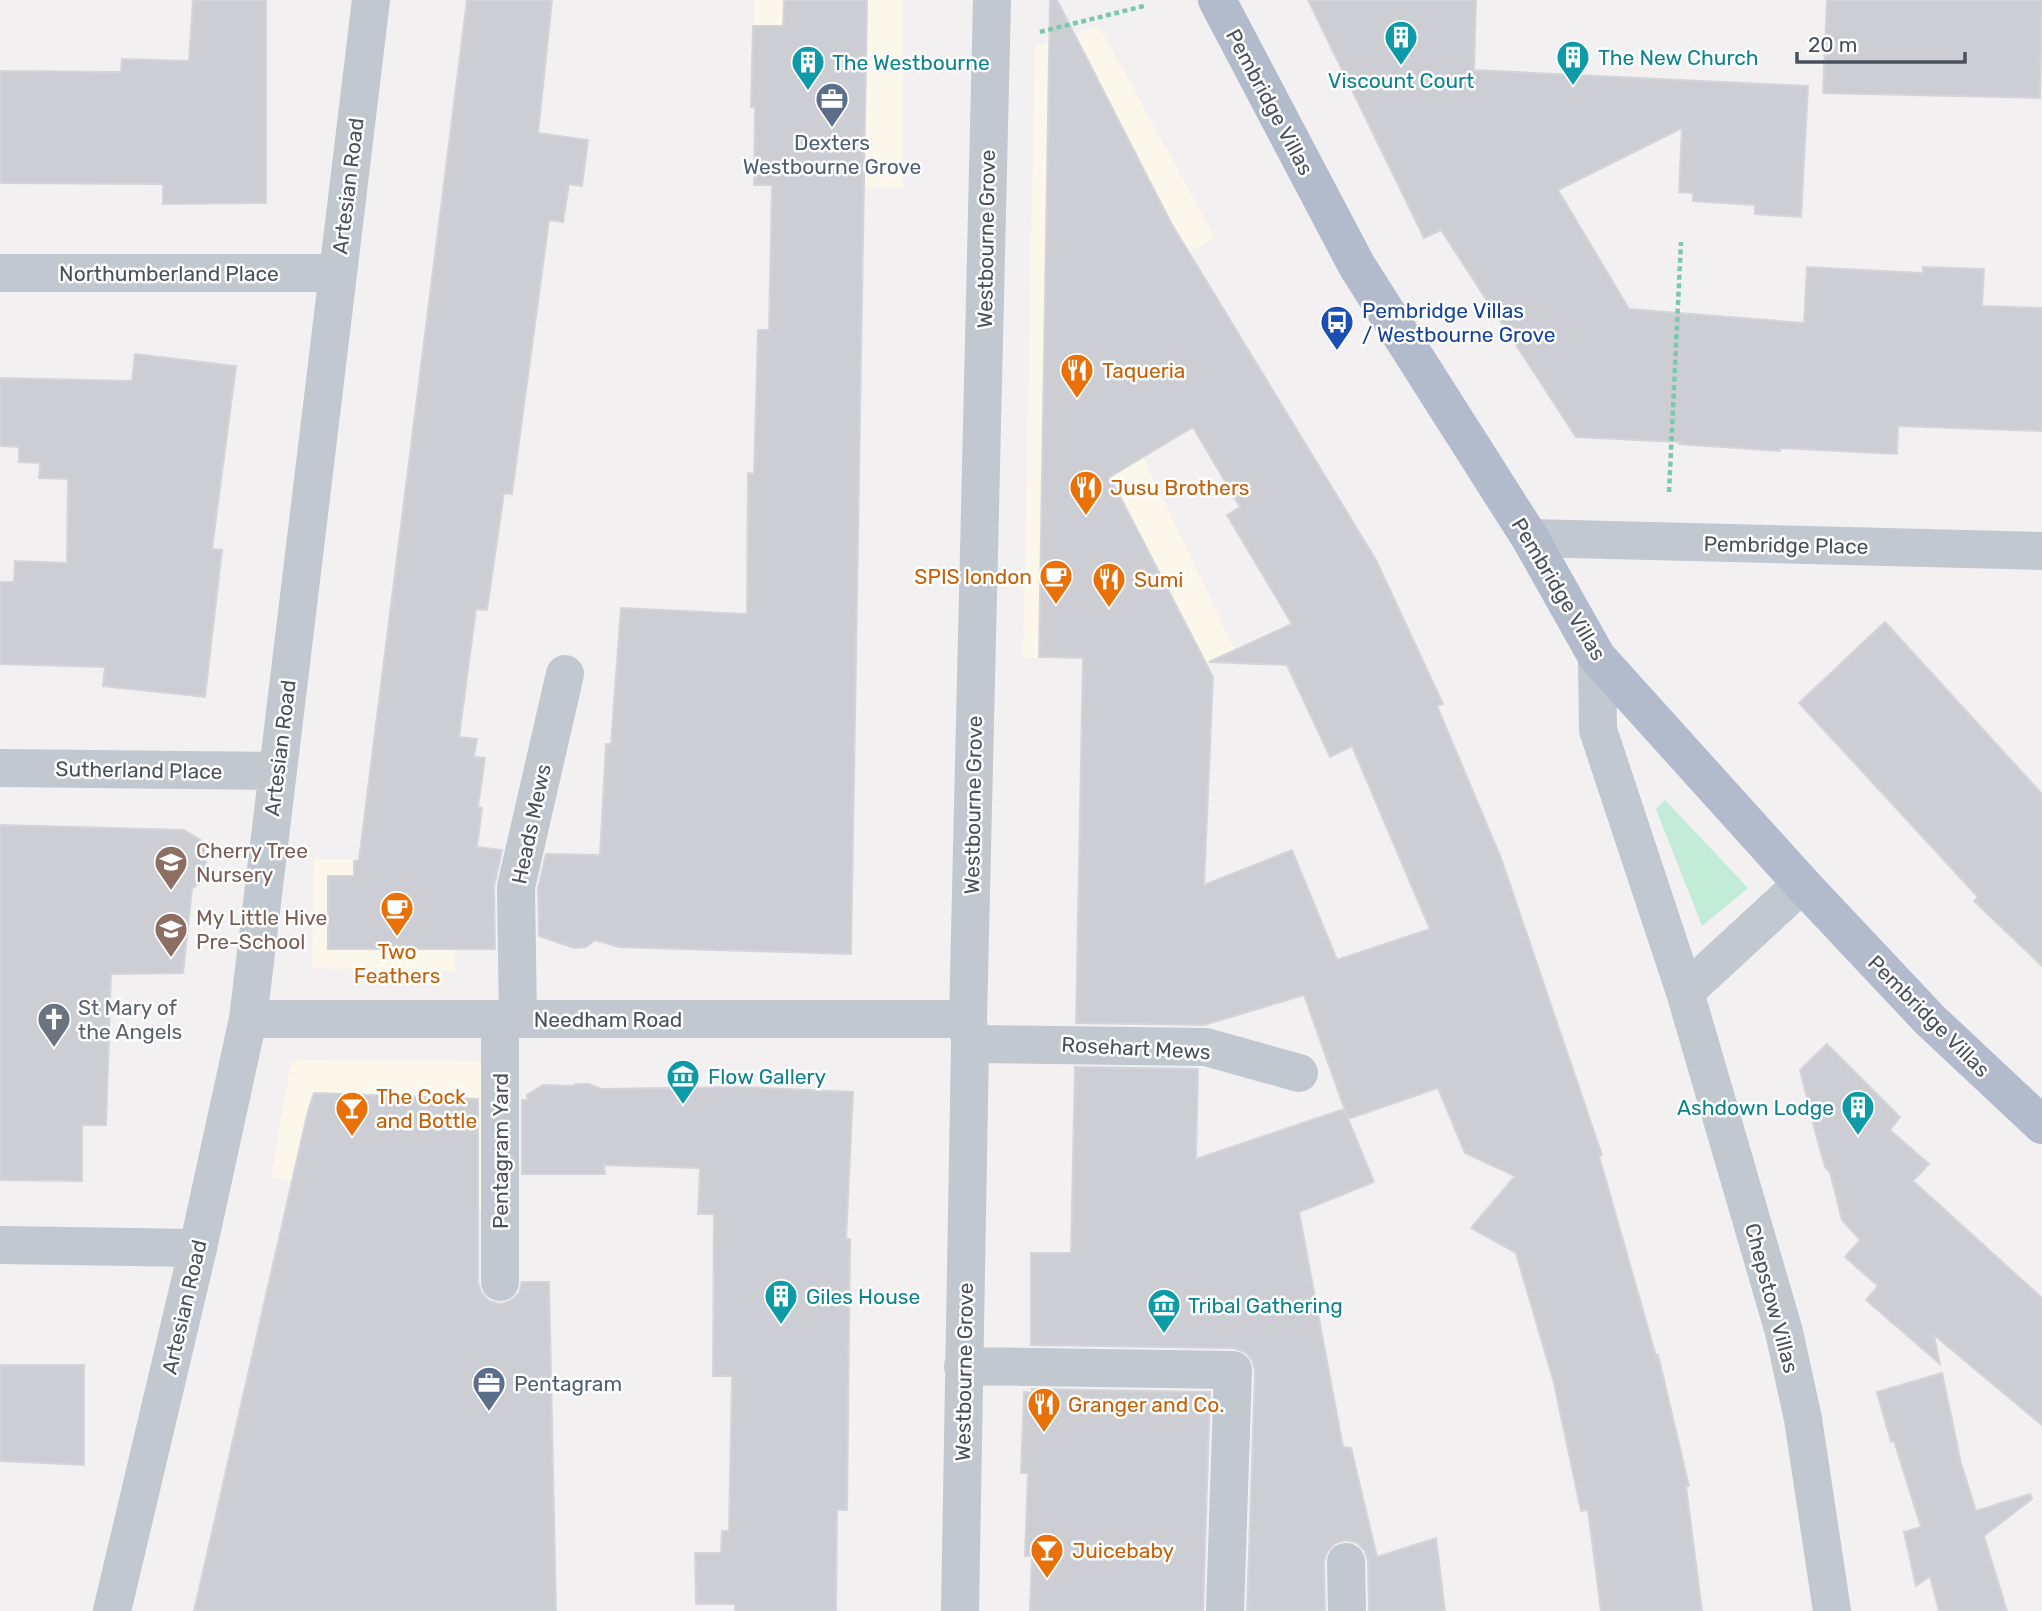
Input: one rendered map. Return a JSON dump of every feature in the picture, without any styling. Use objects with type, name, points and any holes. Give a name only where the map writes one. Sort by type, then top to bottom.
[{"type":"main road","name":"Pembridge Villas","points":[[1217,0],[1357,266],[1530,538],[1597,657],[1802,884],[1930,1020],[2042,1125]]},
{"type":"street","name":"Artesian Road","points":[[112,1611],[198,1248],[248,1019],[371,0]]},
{"type":"street","name":"Westbourne Grove","points":[[960,1611],[969,1032],[992,0]]},
{"type":"street","name":"Northumberland Place","points":[[0,273],[338,272]]},
{"type":"street","name":"Pembridge Place","points":[[1530,538],[2042,551]]},
{"type":"street","name":"Chepstow Villas","points":[[1597,657],[1598,730],[1685,992],[1784,1332],[1803,1419],[1832,1611]]},
{"type":"street","name":"Heads Mews","points":[[509,1019],[516,887],[565,674]]},
{"type":"street","name":"Sutherland Place","points":[[0,768],[278,771]]},
{"type":"street","points":[[1685,992],[1802,884]]},
{"type":"street","name":"Needham Road","points":[[248,1019],[509,1019],[969,1032]]},
{"type":"street","name":"Pentagram Yard","points":[[500,1282],[509,1019]]},
{"type":"street","name":"Rosehart Mews","points":[[969,1032],[1206,1047],[1299,1073]]},
{"type":"street","points":[[0,1245],[198,1248]]},
{"type":"street","points":[[963,1366],[1233,1370],[1225,1611]]},
{"type":"street","points":[[1346,1562],[1346,1611]]},
{"type":"path","points":[[1034,34],[1144,6]]},
{"type":"path","points":[[1668,542],[1681,243]]},
{"type":"shaded area","name":"The Westbourne","points":[[754,0],[903,0],[903,188],[754,185]]},
{"type":"shaded area","points":[[1099,26],[1215,237],[1087,314],[1143,457],[1241,663],[1023,658],[1035,46]]},
{"type":"shaded area","points":[[314,859],[456,859],[455,971],[312,968]]},
{"type":"shaded area","points":[[302,1060],[477,1061],[487,1067],[486,1210],[401,1207],[271,1176],[291,1063]]},
{"type":"green space","points":[[1665,800],[1748,888],[1702,926],[1656,809]]},
{"type":"building","points":[[193,0],[266,0],[266,203],[163,204],[163,184],[0,183],[0,71],[121,72],[122,59],[189,61]]},
{"type":"building","points":[[467,0],[552,0],[538,133],[588,140],[582,186],[569,184],[563,222],[549,220],[512,494],[504,493],[487,610],[476,609],[459,737],[477,739],[474,757],[485,758],[478,807],[482,808],[477,847],[502,850],[494,887],[495,949],[328,949],[328,876],[354,876],[354,861],[359,860]]},
{"type":"building","points":[[784,0],[867,0],[851,954],[619,947],[595,940],[586,947],[574,948],[539,936],[538,889],[546,854],[600,855],[606,744],[611,744],[621,608],[747,614],[748,473],[754,474],[758,330],[769,330],[772,185],[754,185],[755,107],[751,107],[753,26],[783,26]]},
{"type":"building","points":[[1050,0],[1057,0],[1171,223],[1376,560],[1443,704],[1437,706],[1501,858],[1602,1155],[1599,1156],[1656,1356],[1658,1355],[1689,1486],[1686,1486],[1702,1611],[1601,1611],[1588,1510],[1581,1511],[1554,1383],[1516,1253],[1471,1228],[1515,1176],[1465,1153],[1438,1088],[1348,1119],[1304,995],[1204,1025],[1076,1023],[1083,658],[1039,657]],"holes":[[[1193,427],[1240,507],[1227,515],[1292,624],[1209,662],[1287,665],[1330,757],[1352,746],[1430,929],[1337,960],[1292,850],[1204,885],[1213,677],[1110,477]]]},
{"type":"building","points":[[1308,0],[1476,0],[1474,70],[1808,86],[1801,217],[1755,214],[1755,205],[1693,201],[1693,193],[1679,192],[1682,128],[1558,190],[1629,309],[1804,323],[1807,267],[1923,273],[1923,267],[1984,269],[1982,306],[2042,308],[2042,431],[1898,426],[1897,454],[1780,448],[1780,451],[1576,437],[1441,230],[1424,238]]},
{"type":"building","points":[[1827,0],[2042,0],[2040,98],[1823,93]]},
{"type":"building","points":[[135,354],[236,366],[212,549],[222,550],[205,697],[103,686],[105,667],[0,664],[0,582],[14,582],[15,561],[67,563],[68,479],[39,478],[40,463],[19,462],[19,447],[0,446],[0,378],[132,381]]},
{"type":"building","points":[[1885,622],[2042,794],[2042,966],[1974,901],[1978,897],[1799,703]]},
{"type":"building","name":"St Mary of the Angels","points":[[0,825],[184,830],[207,844],[205,878],[192,889],[183,973],[111,974],[106,1125],[82,1125],[82,1181],[0,1180]]},
{"type":"building","points":[[1827,1044],[1900,1117],[1890,1130],[1929,1164],[1913,1181],[2042,1298],[2042,1425],[1934,1335],[1940,1364],[1866,1300],[1878,1286],[1845,1257],[1860,1240],[1842,1220],[1800,1070]]},
{"type":"building","points":[[1075,1067],[1198,1069],[1196,1159],[1344,1109],[1374,1182],[1299,1212],[1343,1447],[1351,1448],[1377,1557],[1436,1538],[1445,1611],[1369,1611],[1368,1562],[1365,1551],[1357,1543],[1346,1540],[1335,1543],[1327,1552],[1324,1562],[1325,1611],[1247,1611],[1255,1371],[1252,1360],[1245,1352],[1233,1348],[1031,1345],[1031,1253],[1071,1253]]},
{"type":"building","points":[[589,1084],[602,1089],[740,1087],[853,1092],[846,1239],[850,1239],[847,1510],[837,1510],[836,1611],[735,1611],[735,1604],[696,1604],[695,1553],[721,1553],[722,1531],[729,1531],[732,1376],[713,1376],[714,1214],[698,1214],[700,1168],[604,1165],[605,1174],[522,1174],[522,1100],[527,1100],[527,1095],[543,1085]]},
{"type":"building","points":[[314,1093],[478,1099],[478,1282],[481,1292],[489,1301],[501,1304],[510,1301],[519,1293],[522,1282],[549,1282],[556,1611],[194,1611]]},
{"type":"building","points":[[0,1365],[84,1365],[84,1465],[0,1461]]},
{"type":"building","points":[[1942,1373],[1961,1463],[1976,1511],[2030,1494],[2032,1499],[1984,1536],[2007,1611],[1939,1611],[1930,1576],[1916,1586],[1904,1532],[1921,1527],[1894,1441],[1891,1442],[1877,1392]]},
{"type":"building","points":[[1032,1389],[1210,1392],[1203,1611],[1030,1611],[1032,1556],[1025,1556],[1028,1473],[1021,1473],[1024,1392],[1032,1393]]},
{"type":"place","name":"Viscount Court","points":[[1401,67]]},
{"type":"place","name":"The New Church","points":[[1573,87]]},
{"type":"place","name":"The Westbourne","points":[[808,92]]},
{"type":"place","name":"Dexters Westbourne Grove","points":[[832,129]]},
{"type":"place","name":"Pembridge Villas / Westbourne Grove","points":[[1337,352]]},
{"type":"place","name":"Taqueria","points":[[1077,400]]},
{"type":"place","name":"Jusu Brothers","points":[[1086,517]]},
{"type":"place","name":"SPIS london","points":[[1056,606]]},
{"type":"place","name":"Sumi","points":[[1109,609]]},
{"type":"place","name":"Cherry Tree Nursery","points":[[171,892]]},
{"type":"place","name":"Two Feathers","points":[[397,938]]},
{"type":"place","name":"My Little Hive Pre-School","points":[[171,959]]},
{"type":"place","name":"St Mary of the Angels","points":[[54,1049]]},
{"type":"place","name":"Flow Gallery","points":[[683,1106]]},
{"type":"place","name":"Ashdown Lodge","points":[[1858,1137]]},
{"type":"place","name":"The Cock and Bottle","points":[[352,1138]]},
{"type":"place","name":"Giles House","points":[[781,1326]]},
{"type":"place","name":"Tribal Gathering","points":[[1164,1335]]},
{"type":"place","name":"Pentagram","points":[[489,1413]]},
{"type":"place","name":"Granger and Co.","points":[[1044,1434]]},
{"type":"place","name":"Juicebaby","points":[[1047,1580]]}]
